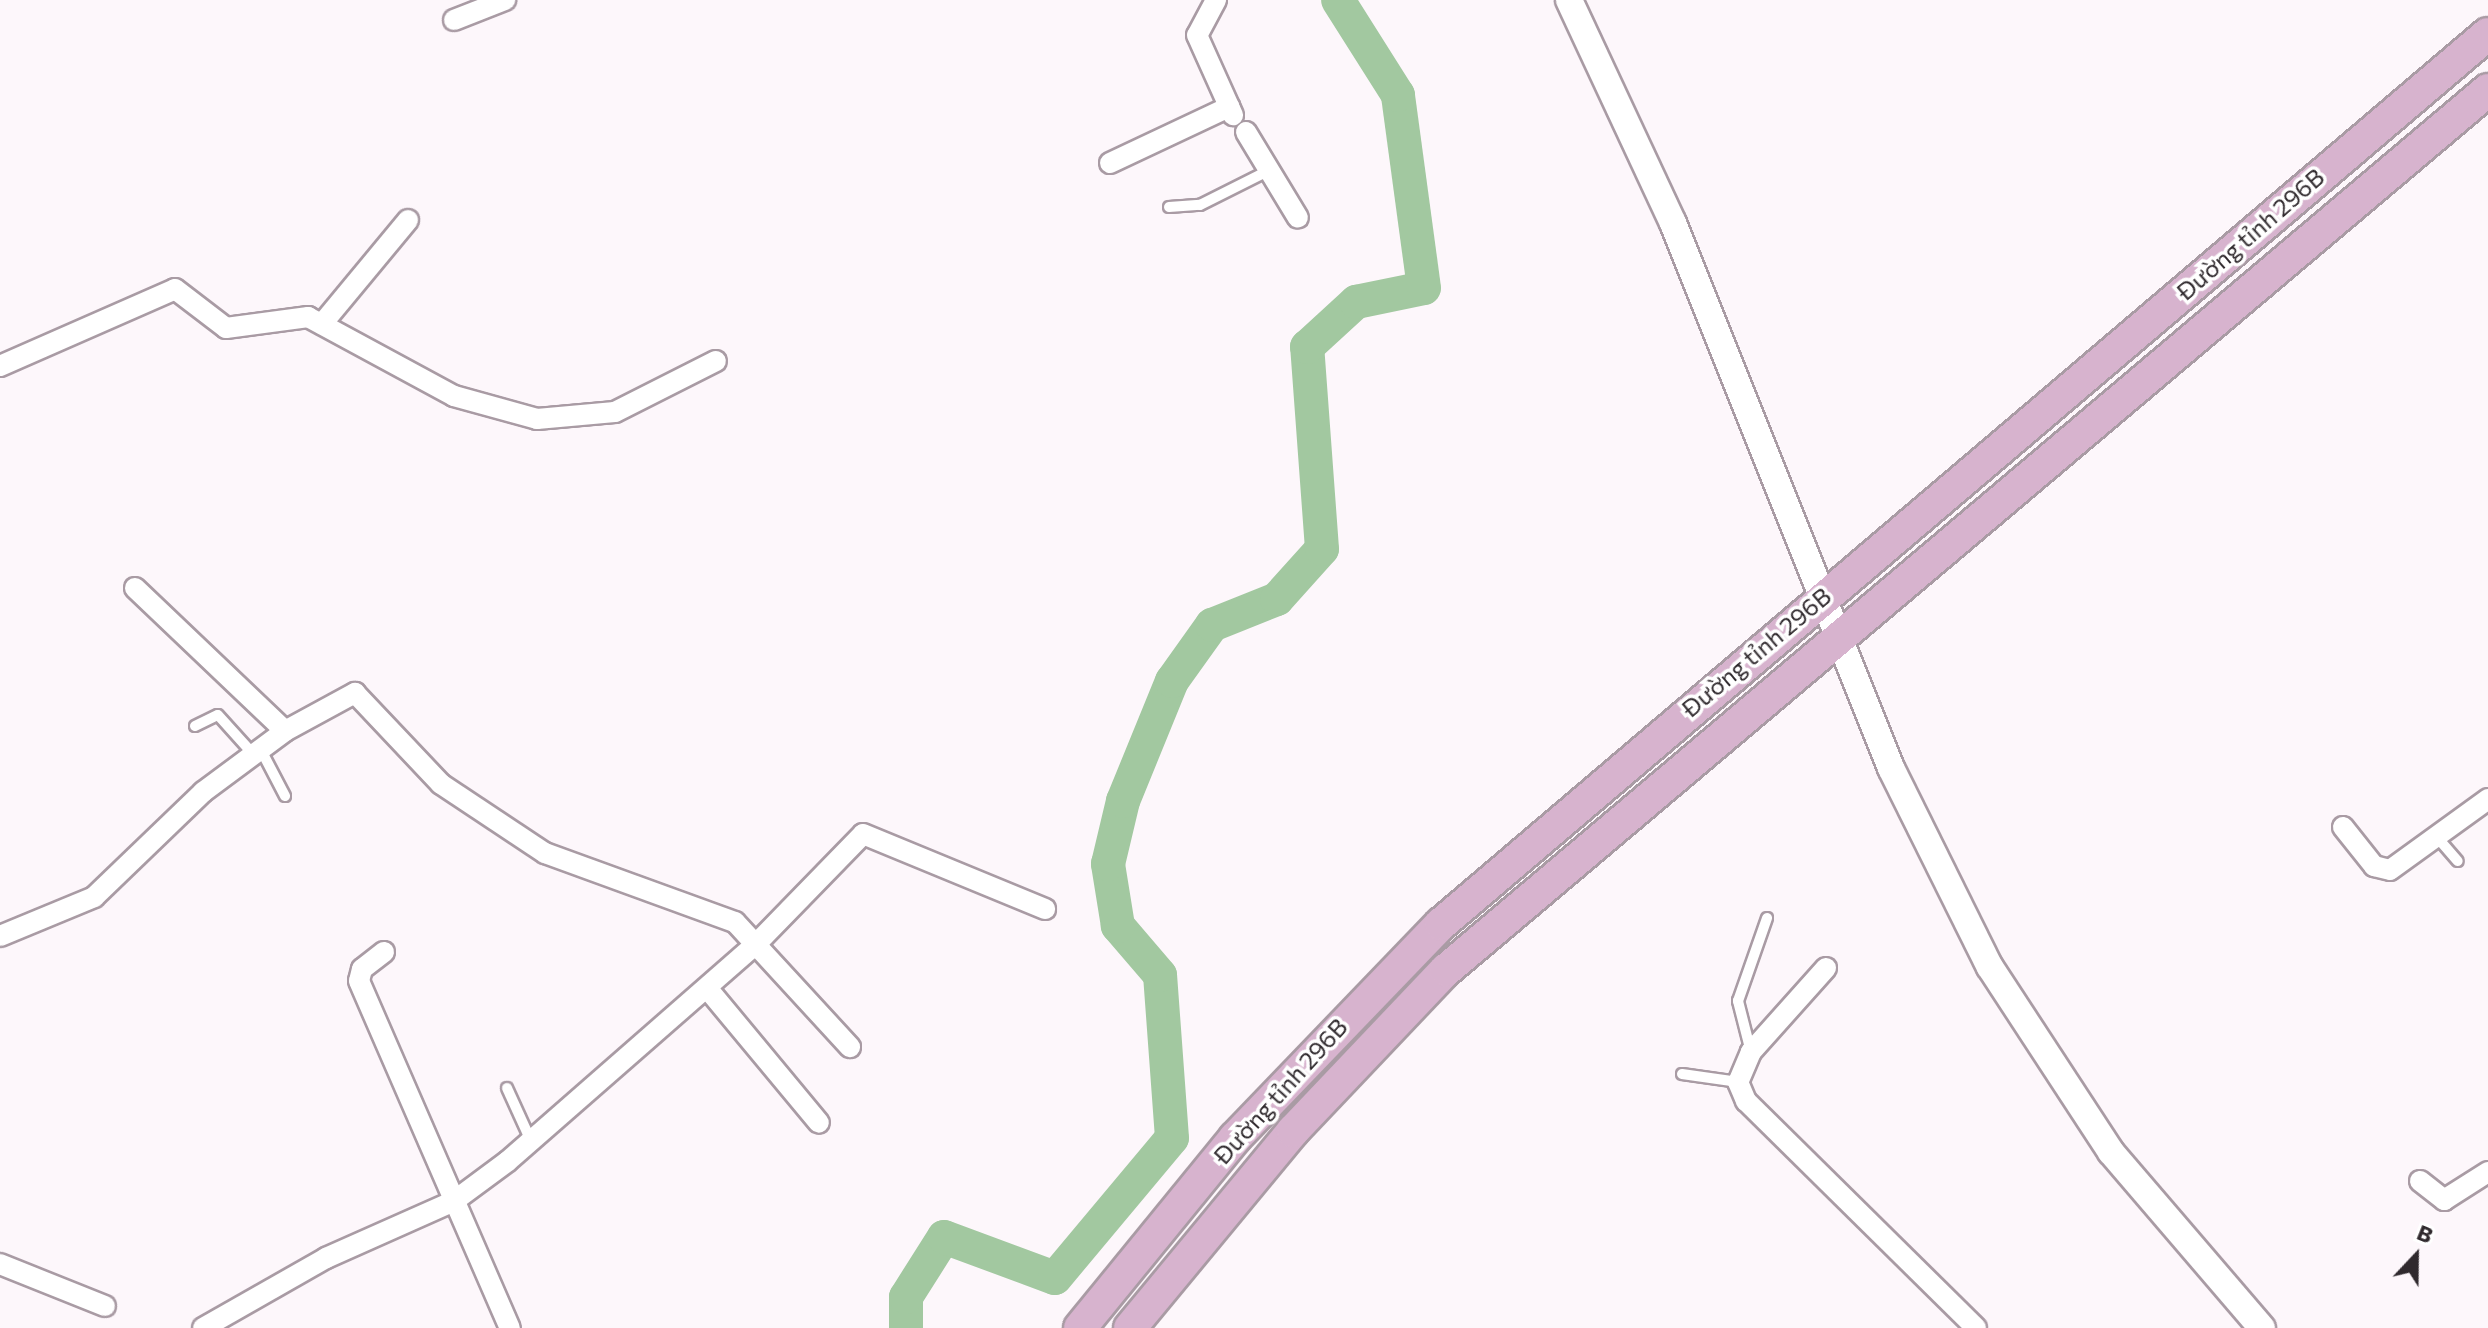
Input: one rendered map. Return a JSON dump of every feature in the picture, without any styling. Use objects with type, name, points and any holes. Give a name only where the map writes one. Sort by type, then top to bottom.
[{"type":"main road","name":"Đường tỉnh 296B","points":[[1080,1328],[1235,1138],[1384,979],[1820,597],[2488,34]]},
{"type":"main road","name":"Đường tỉnh 296B","points":[[1130,1328],[1293,1131],[1446,970],[1837,636],[2488,90]]},
{"type":"street","points":[[454,20],[505,0]]},
{"type":"street","points":[[1110,163],[1231,111],[1197,35],[1216,0]]},
{"type":"street","points":[[1569,0],[1673,223],[1820,597],[1891,768],[2017,1014],[2111,1152],[2262,1328]]},
{"type":"street","points":[[1246,132],[1298,218]]},
{"type":"street","points":[[322,324],[408,220]]},
{"type":"street","points":[[0,366],[175,289],[226,328],[288,315],[322,324],[454,396],[537,419],[615,412],[716,361]]},
{"type":"street","points":[[135,588],[285,731]]},
{"type":"street","points":[[0,936],[94,897],[203,792],[285,731],[346,696],[363,696],[441,784],[505,828],[599,877],[718,912],[759,941],[850,1047]]},
{"type":"street","points":[[2343,827],[2381,871],[2488,799]]},
{"type":"street","points":[[203,1328],[326,1258],[454,1201],[532,1142],[707,988],[759,941],[863,834],[1045,909]]},
{"type":"street","points":[[384,952],[362,969],[359,981],[417,1100],[454,1201],[510,1328]]},
{"type":"street","points":[[1826,968],[1751,1052],[1738,1082],[1746,1101],[1976,1328]]},
{"type":"street","points":[[707,988],[819,1123]]},
{"type":"street","points":[[2420,1181],[2444,1200],[2488,1172]]},
{"type":"street","points":[[0,1264],[105,1306]]},
{"type":"lane","points":[[1169,207],[1212,201],[1270,170]]},
{"type":"lane","points":[[195,726],[218,715],[257,752],[285,796]]},
{"type":"lane","points":[[2436,836],[2458,861]]},
{"type":"lane","points":[[1751,1052],[1738,1001],[1767,918]]},
{"type":"lane","points":[[1682,1074],[1738,1082]]},
{"type":"lane","points":[[507,1088],[532,1142]]},
{"type":"waterway","points":[[906,1328],[906,1297],[944,1237],[1055,1278],[1172,1138],[1160,975],[1118,926],[1108,864],[1123,801],[1172,681],[1212,625],[1277,599],[1322,549],[1307,347],[1356,302],[1424,288],[1398,95],[1338,0]]}]
